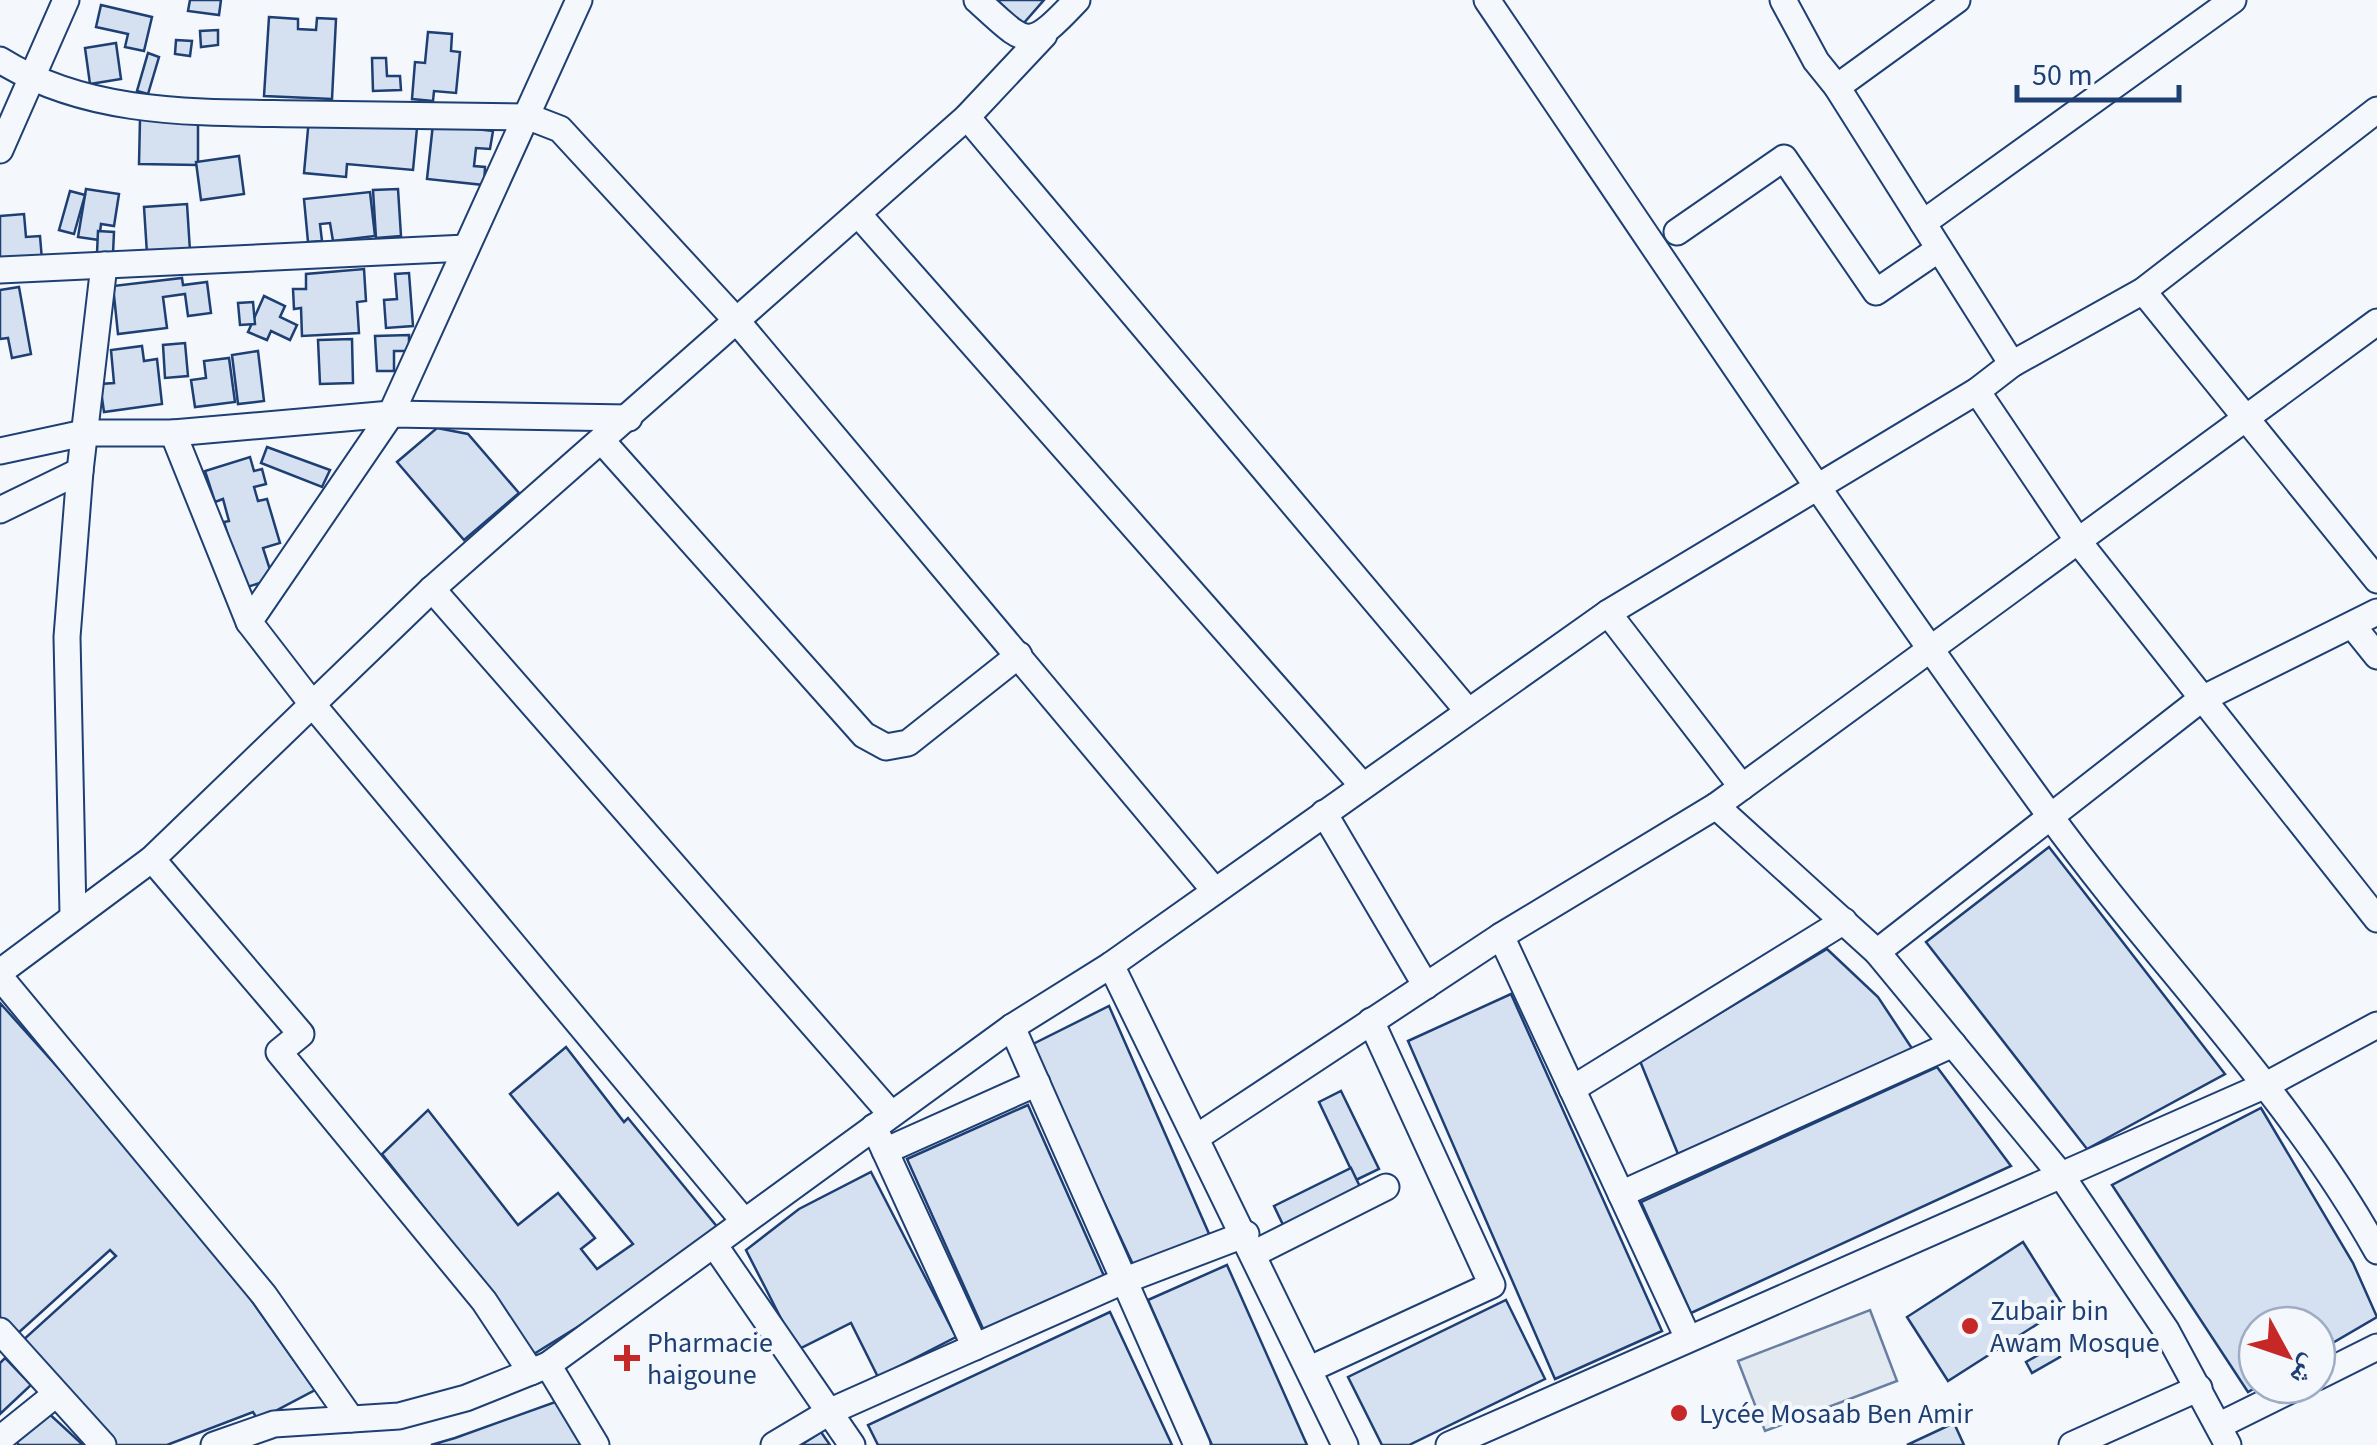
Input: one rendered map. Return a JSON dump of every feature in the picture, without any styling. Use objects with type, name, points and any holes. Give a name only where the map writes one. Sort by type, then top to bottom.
[{"type":"street","points":[[0,150],[66,0]]},
{"type":"street","points":[[249,622],[390,414],[529,117],[579,0]]},
{"type":"street","points":[[976,0],[1016,36],[1044,36]]},
{"type":"street","points":[[351,1419],[264,1295],[0,975],[73,914],[152,860],[432,589],[966,117],[1077,0]]},
{"type":"street","points":[[1487,0],[1930,650],[2052,819],[2268,1084],[2342,1188],[2377,1251]]},
{"type":"street","points":[[1783,0],[1816,61],[1837,87],[2012,364]]},
{"type":"street","points":[[1837,87],[1958,0]]},
{"type":"street","points":[[1923,223],[2233,0]]},
{"type":"street","points":[[0,60],[33,80],[78,97],[181,112],[529,117],[560,129],[736,320],[1215,891]]},
{"type":"street","points":[[214,1445],[351,1419],[399,1416],[466,1398],[540,1368],[715,1246],[743,1220],[1012,1027],[1112,966],[1608,613],[1977,391],[2012,364],[2143,291],[2377,110]]},
{"type":"street","points":[[966,117],[1467,710]]},
{"type":"street","points":[[1677,232],[1784,158],[1876,292],[1939,249]]},
{"type":"street","points":[[858,214],[1362,786]]},
{"type":"street","points":[[0,270],[466,248]]},
{"type":"street","points":[[73,914],[67,637],[80,471],[104,265]]},
{"type":"street","points":[[2143,291],[2377,580]]},
{"type":"street","points":[[1196,1137],[1501,936],[1716,806],[2377,322]]},
{"type":"street","points":[[1977,391],[2078,541],[2377,919]]},
{"type":"street","points":[[0,451],[84,433],[173,433],[390,414],[629,418]]},
{"type":"street","points":[[173,433],[249,622],[313,705],[743,1220]]},
{"type":"street","points":[[602,442],[864,736],[886,746],[908,743],[1019,655]]},
{"type":"street","points":[[0,510],[80,471]]},
{"type":"street","points":[[432,589],[882,1120],[885,1151],[975,1347]]},
{"type":"street","points":[[1878,952],[2200,700],[2377,612]]},
{"type":"street","points":[[1608,613],[1742,787]]},
{"type":"street","points":[[2352,625],[2377,656]]},
{"type":"street","points":[[1716,806],[1878,952],[2061,1175],[2166,1330],[2224,1435],[2270,1405]]},
{"type":"street","points":[[1324,813],[1426,986]]},
{"type":"street","points":[[152,860],[301,1034],[279,1052],[540,1368],[596,1445]]},
{"type":"street","points":[[1572,1090],[1844,921]]},
{"type":"street","points":[[1501,936],[1687,1336]]},
{"type":"street","points":[[1112,966],[1345,1445]]},
{"type":"street","points":[[1310,1370],[1492,1285],[1372,1022]]},
{"type":"street","points":[[1448,1445],[1687,1336],[2268,1084],[2377,1025]]},
{"type":"street","points":[[1012,1027],[1198,1445]]},
{"type":"street","points":[[1621,1194],[1953,1044]]},
{"type":"street","points":[[885,1151],[1037,1083]]},
{"type":"street","points":[[774,1445],[831,1411],[1123,1281],[1250,1243],[1386,1187]]},
{"type":"street","points":[[715,1246],[852,1445]]},
{"type":"street","points":[[0,1331],[102,1445]]},
{"type":"street","points":[[2337,1367],[2377,1348]]},
{"type":"street","points":[[2072,1445],[2199,1388]]},
{"type":"street","points":[[0,1440],[56,1394]]},
{"type":"shaded area","points":[[1870,1310],[1897,1381],[1765,1431],[1738,1361]]},
{"type":"building","points":[[190,0],[221,0],[219,15],[188,11]]},
{"type":"building","points":[[997,0],[1044,0],[1023,24]]},
{"type":"building","points":[[101,5],[152,17],[144,51],[125,47],[128,34],[96,27]]},
{"type":"building","points":[[269,17],[298,19],[298,29],[316,30],[317,18],[336,19],[332,99],[264,96]]},
{"type":"building","points":[[218,30],[218,45],[201,47],[200,31]]},
{"type":"building","points":[[428,32],[452,34],[451,51],[460,52],[456,93],[434,91],[433,101],[412,99],[415,62],[425,63]]},
{"type":"building","points":[[176,40],[192,41],[190,56],[175,54]]},
{"type":"building","points":[[116,43],[121,79],[90,84],[85,48]]},
{"type":"building","points":[[148,53],[159,57],[148,94],[137,91]]},
{"type":"building","points":[[372,58],[386,58],[387,76],[400,76],[401,90],[373,91]]},
{"type":"building","points":[[309,118],[417,128],[413,170],[347,164],[346,177],[304,173]]},
{"type":"building","points":[[140,119],[198,120],[198,165],[139,164]]},
{"type":"building","points":[[433,124],[493,131],[490,149],[476,148],[474,166],[485,167],[484,185],[427,179]]},
{"type":"building","points":[[239,156],[244,194],[201,200],[196,162]]},
{"type":"building","points":[[86,189],[119,194],[114,226],[101,224],[99,240],[78,237]]},
{"type":"building","points":[[398,189],[401,236],[376,238],[373,190]]},
{"type":"building","points":[[70,191],[85,195],[74,234],[59,230]]},
{"type":"building","points":[[370,192],[375,236],[333,241],[330,223],[320,224],[322,241],[308,242],[304,199]]},
{"type":"building","points":[[187,204],[190,251],[147,254],[144,207]]},
{"type":"building","points":[[24,214],[26,237],[40,236],[42,260],[0,264],[0,216]]},
{"type":"building","points":[[98,231],[114,232],[113,254],[97,253]]},
{"type":"building","points":[[364,269],[366,301],[357,302],[359,333],[302,336],[301,308],[294,309],[293,289],[306,289],[306,274]]},
{"type":"building","points":[[409,273],[413,326],[386,328],[384,300],[397,299],[395,274]]},
{"type":"building","points":[[182,278],[183,285],[207,282],[211,313],[188,316],[185,294],[163,297],[167,328],[118,334],[113,286]]},
{"type":"building","points":[[19,287],[31,354],[12,358],[8,338],[0,339],[0,290]]},
{"type":"building","points":[[264,296],[285,306],[280,317],[297,325],[290,340],[271,331],[267,340],[248,332]]},
{"type":"building","points":[[253,302],[255,324],[240,325],[238,303]]},
{"type":"building","points":[[409,335],[409,351],[394,351],[394,371],[377,371],[375,336]]},
{"type":"building","points":[[352,339],[353,383],[320,384],[318,340]]},
{"type":"building","points":[[185,343],[188,376],[165,378],[163,345]]},
{"type":"building","points":[[142,346],[144,361],[157,359],[162,404],[104,412],[100,384],[114,383],[111,350]]},
{"type":"building","points":[[258,351],[264,401],[238,404],[232,355]]},
{"type":"building","points":[[229,358],[235,402],[195,407],[191,380],[206,378],[204,361]]},
{"type":"building","points":[[437,428],[468,434],[519,493],[464,540],[397,462]]},
{"type":"building","points":[[267,447],[330,470],[322,487],[261,463]]},
{"type":"building","points":[[250,457],[254,471],[262,469],[266,484],[254,487],[258,501],[267,499],[280,543],[263,548],[273,579],[244,588],[224,522],[229,521],[223,499],[215,502],[205,471]]},
{"type":"building","points":[[2049,847],[2225,1074],[2087,1149],[1926,942]]},
{"type":"building","points":[[1827,949],[1878,997],[1913,1050],[1678,1154],[1640,1061]]},
{"type":"building","points":[[1511,994],[1662,1331],[1555,1379],[1408,1041]]},
{"type":"building","points":[[0,1003],[193,1218],[315,1390],[258,1420],[253,1412],[167,1445],[115,1445],[22,1341],[116,1256],[110,1250],[16,1335],[0,1317]]},
{"type":"building","points":[[1109,1006],[1210,1236],[1136,1271],[1031,1045]]},
{"type":"building","points":[[566,1047],[624,1122],[628,1118],[719,1229],[621,1300],[529,1357],[499,1303],[382,1154],[428,1110],[518,1225],[558,1193],[595,1238],[581,1249],[597,1269],[633,1244],[510,1094]]},
{"type":"building","points":[[1937,1067],[2011,1166],[1691,1313],[1641,1202]]},
{"type":"building","points":[[1341,1091],[1379,1169],[1356,1180],[1319,1102]]},
{"type":"building","points":[[1028,1105],[1104,1276],[984,1331],[907,1159]]},
{"type":"building","points":[[2261,1108],[2353,1263],[2377,1317],[2337,1340],[2337,1305],[2237,1305],[2237,1375],[2112,1185]]},
{"type":"building","points":[[1351,1168],[1363,1193],[1286,1231],[1274,1206]]},
{"type":"building","points":[[871,1172],[956,1337],[878,1377],[851,1323],[797,1350],[746,1250],[799,1209]]},
{"type":"building","points":[[2023,1242],[2064,1307],[1948,1381],[1907,1317]]},
{"type":"building","points":[[1227,1265],[1307,1445],[1212,1445],[1148,1300]]},
{"type":"building","points":[[1506,1300],[1545,1379],[1409,1445],[1382,1445],[1348,1377]]},
{"type":"building","points":[[1110,1312],[1172,1445],[878,1445],[868,1425]]},
{"type":"building","points":[[2054,1346],[2060,1357],[2032,1373],[2026,1362]]},
{"type":"building","points":[[5,1358],[31,1385],[0,1414],[0,1363]]},
{"type":"building","points":[[558,1401],[584,1445],[431,1445],[455,1438]]},
{"type":"building","points":[[45,1410],[83,1445],[19,1445],[16,1442]]},
{"type":"building","points":[[1954,1423],[1964,1445],[1907,1445]]},
{"type":"building","points":[[821,1432],[830,1445],[801,1445]]},
{"type":"place","name":"Zubair bin Awam Mosque","points":[[1970,1326]]},
{"type":"place","name":"Pharmacie haigoune","points":[[627,1358]]},
{"type":"place","name":"Lycée Mosaab Ben Amir","points":[[1679,1413]]}]
